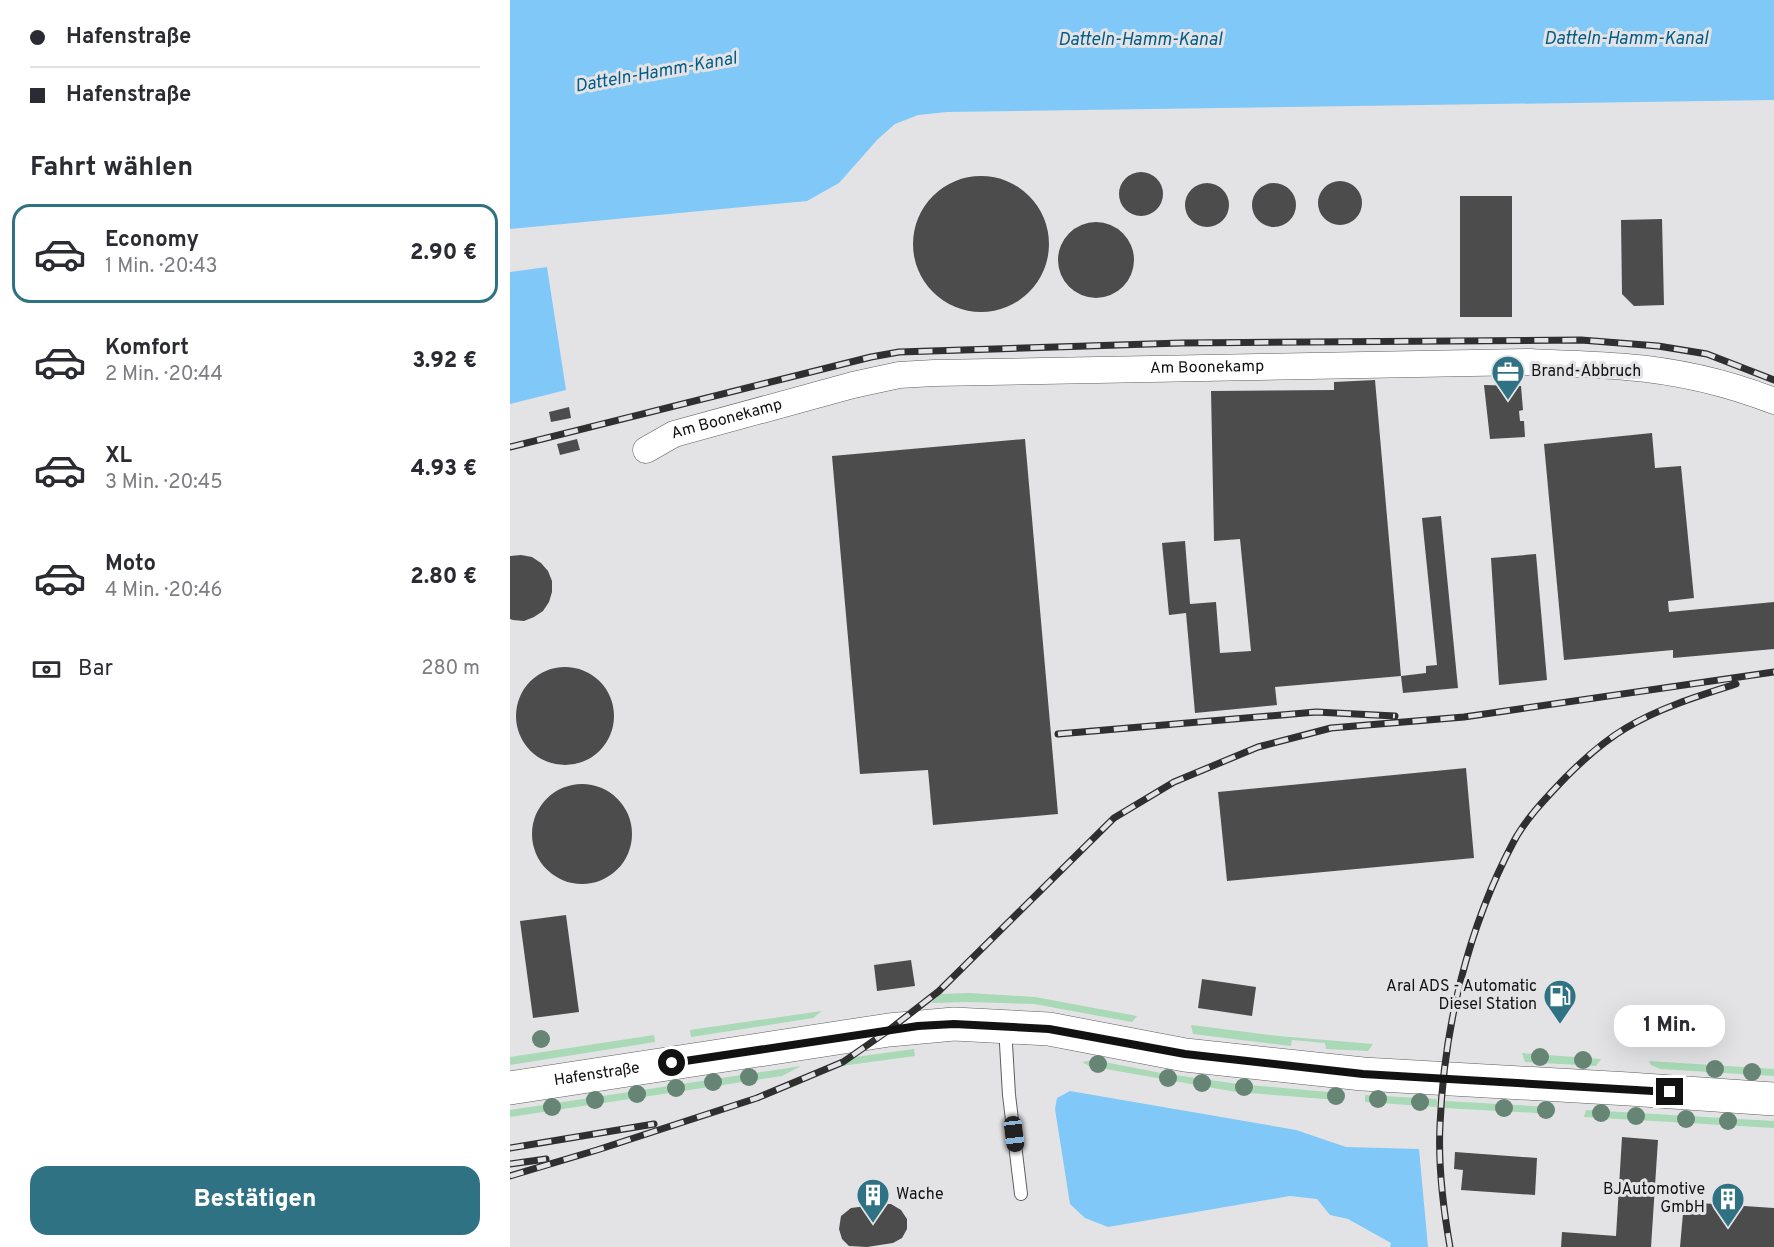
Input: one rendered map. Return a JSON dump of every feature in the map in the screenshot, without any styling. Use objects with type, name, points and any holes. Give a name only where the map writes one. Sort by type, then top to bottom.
[{"type":"street","name":"Am Boonekamp","points":[[646,450],[674,434],[853,385],[899,375],[934,373],[1530,362],[1628,367],[1695,378],[1746,390],[1774,401]]},
{"type":"street","name":"Hafenstraße","points":[[510,1088],[918,1026],[954,1024],[1005,1026],[1084,1034],[1185,1054],[1341,1072],[1774,1099]]},
{"type":"lane","points":[[1005,1026],[1009,1095],[1021,1194]]},
{"type":"green space","points":[[969,993],[1035,997],[1137,1016],[1132,1022],[1034,1004],[931,1003],[940,994]]},
{"type":"green space","points":[[822,1011],[813,1018],[691,1037],[690,1030]]},
{"type":"green space","points":[[1191,1025],[1278,1036],[1373,1044],[1368,1051],[1326,1049],[1325,1043],[1292,1040],[1291,1046],[1193,1034]]},
{"type":"green space","points":[[654,1035],[655,1042],[510,1065],[510,1057]]},
{"type":"green space","points":[[914,1049],[915,1056],[841,1066],[855,1057]]},
{"type":"green space","points":[[1522,1053],[1601,1059],[1596,1066],[1525,1062]]},
{"type":"green space","points":[[1094,1060],[1161,1073],[1238,1084],[1339,1093],[1338,1100],[1236,1092],[1089,1066],[1082,1062]]},
{"type":"green space","points":[[1649,1061],[1774,1069],[1774,1076],[1660,1069],[1651,1065]]},
{"type":"green space","points":[[801,1066],[782,1076],[510,1117],[510,1110]]},
{"type":"green space","points":[[1365,1095],[1437,1099],[1437,1107],[1365,1102]]},
{"type":"green space","points":[[1445,1101],[1553,1107],[1554,1114],[1444,1108]]},
{"type":"green space","points":[[1586,1110],[1774,1121],[1774,1128],[1584,1117]]},
{"type":"water","name":"Datteln-Hamm-Kanal","points":[[510,0],[1774,0],[1774,100],[947,112],[918,115],[895,124],[878,139],[839,183],[807,201],[510,229]]},
{"type":"water","points":[[547,267],[566,390],[510,404],[510,272]]},
{"type":"water","points":[[1070,1091],[1296,1130],[1346,1147],[1419,1149],[1428,1247],[1390,1247],[1391,1243],[1348,1219],[1330,1215],[1317,1199],[1290,1196],[1108,1227],[1085,1218],[1070,1204],[1055,1109],[1057,1098]]},
{"type":"building","points":[[1141,172],[1150,173],[1157,178],[1162,185],[1162,203],[1157,210],[1150,215],[1141,216],[1132,215],[1125,210],[1120,203],[1119,194],[1120,185],[1125,178],[1132,173]]},
{"type":"building","points":[[981,176],[1007,181],[1019,187],[1029,196],[1038,206],[1044,218],[1049,244],[1044,270],[1038,282],[1029,292],[1019,301],[1007,307],[981,312],[955,307],[943,301],[933,292],[924,282],[918,270],[913,244],[918,218],[924,206],[933,196],[943,187],[955,181]]},
{"type":"building","points":[[1340,181],[1349,182],[1356,187],[1361,194],[1361,212],[1356,219],[1349,224],[1340,225],[1331,224],[1324,219],[1319,212],[1318,203],[1319,194],[1324,187],[1331,182]]},
{"type":"building","points":[[1207,183],[1216,184],[1223,189],[1228,196],[1228,214],[1223,221],[1216,226],[1207,227],[1198,226],[1191,221],[1186,214],[1185,205],[1186,196],[1191,189],[1198,184]]},
{"type":"building","points":[[1274,183],[1283,184],[1290,189],[1295,196],[1295,214],[1290,221],[1283,226],[1274,227],[1265,226],[1258,221],[1253,214],[1252,205],[1253,196],[1258,189],[1265,184]]},
{"type":"building","points":[[1460,196],[1512,196],[1512,317],[1460,317]]},
{"type":"building","points":[[1662,219],[1664,305],[1634,306],[1622,294],[1621,220]]},
{"type":"building","points":[[1096,222],[1110,225],[1123,233],[1131,246],[1134,260],[1131,274],[1123,287],[1110,295],[1096,298],[1082,295],[1069,287],[1061,274],[1058,260],[1061,246],[1069,233],[1082,225]]},
{"type":"building","points":[[1375,380],[1401,676],[1275,687],[1277,705],[1195,713],[1186,613],[1169,615],[1162,543],[1185,541],[1190,604],[1216,602],[1220,653],[1251,651],[1240,539],[1214,541],[1211,391],[1334,390],[1334,382]]},
{"type":"building","points":[[1484,385],[1521,386],[1523,410],[1519,411],[1520,421],[1524,421],[1525,437],[1490,439]]},
{"type":"building","points":[[569,407],[571,418],[551,422],[549,412]]},
{"type":"building","points":[[1652,433],[1655,468],[1681,466],[1694,598],[1668,601],[1669,612],[1774,602],[1774,649],[1673,658],[1673,650],[1564,660],[1544,444]]},
{"type":"building","points":[[577,439],[580,450],[560,455],[557,444]]},
{"type":"building","points":[[1025,439],[1058,814],[933,825],[928,770],[860,774],[832,456]]},
{"type":"building","points":[[1441,516],[1458,688],[1403,693],[1401,676],[1426,673],[1426,666],[1437,665],[1422,518]]},
{"type":"building","points":[[1536,554],[1547,680],[1499,685],[1491,558]]},
{"type":"building","points":[[510,556],[532,557],[541,563],[548,571],[552,581],[549,602],[543,611],[524,621],[510,619]]},
{"type":"building","points":[[565,667],[575,668],[592,675],[606,689],[613,706],[613,726],[606,743],[592,757],[575,764],[565,765],[555,764],[538,757],[524,743],[517,726],[516,716],[517,706],[524,689],[538,675],[555,668]]},
{"type":"building","points":[[1466,768],[1474,858],[1227,881],[1218,792]]},
{"type":"building","points":[[582,784],[610,792],[624,806],[632,834],[624,862],[610,876],[582,884],[554,876],[540,862],[532,834],[540,806],[554,792]]},
{"type":"building","points":[[566,915],[579,1012],[533,1018],[520,921]]},
{"type":"building","points":[[911,960],[915,986],[877,991],[874,965]]},
{"type":"building","points":[[1202,979],[1256,987],[1252,1016],[1198,1008]]},
{"type":"building","points":[[1622,1137],[1658,1140],[1651,1247],[1561,1247],[1562,1232],[1616,1236]]},
{"type":"building","points":[[1455,1152],[1537,1158],[1535,1195],[1461,1190],[1463,1170],[1454,1169]]},
{"type":"building","name":"BJAutomotive GmbH","points":[[1684,1202],[1774,1208],[1774,1247],[1680,1247]]},
{"type":"building","name":"Wache","points":[[891,1204],[901,1210],[907,1219],[907,1229],[902,1238],[893,1243],[867,1247],[849,1246],[842,1239],[839,1229],[841,1216],[851,1208]]},
{"type":"railway","points":[[510,447],[899,352],[1181,343],[1581,340],[1658,346],[1707,354],[1774,380]]},
{"type":"railway","points":[[510,1176],[757,1098],[843,1062],[939,991],[1114,818],[1174,782],[1258,747],[1331,728],[1464,717],[1774,672]]},
{"type":"railway","points":[[1450,1247],[1440,1171],[1442,1088],[1447,1051],[1461,978],[1471,943],[1498,874],[1514,841],[1531,815],[1552,792],[1594,751],[1610,739],[1665,708],[1736,684]]},
{"type":"railway","points":[[1058,734],[1316,712],[1395,716]]},
{"type":"railway","points":[[510,1148],[654,1124]]},
{"type":"railway","points":[[510,1164],[546,1159]]},
{"type":"place","name":"Brand-Abbruch","points":[[1508,401]]},
{"type":"place","name":"Aral ADS - Automatic Diesel Station","points":[[1560,1025]]},
{"type":"place","name":"Wache","points":[[873,1224]]},
{"type":"place","name":"BJAutomotive GmbH","points":[[1728,1228]]},
{"type":"route","points":[[672,1063],[918,1026],[954,1024],[1049,1029],[1185,1054],[1287,1067],[1392,1076],[1670,1092]]}]
